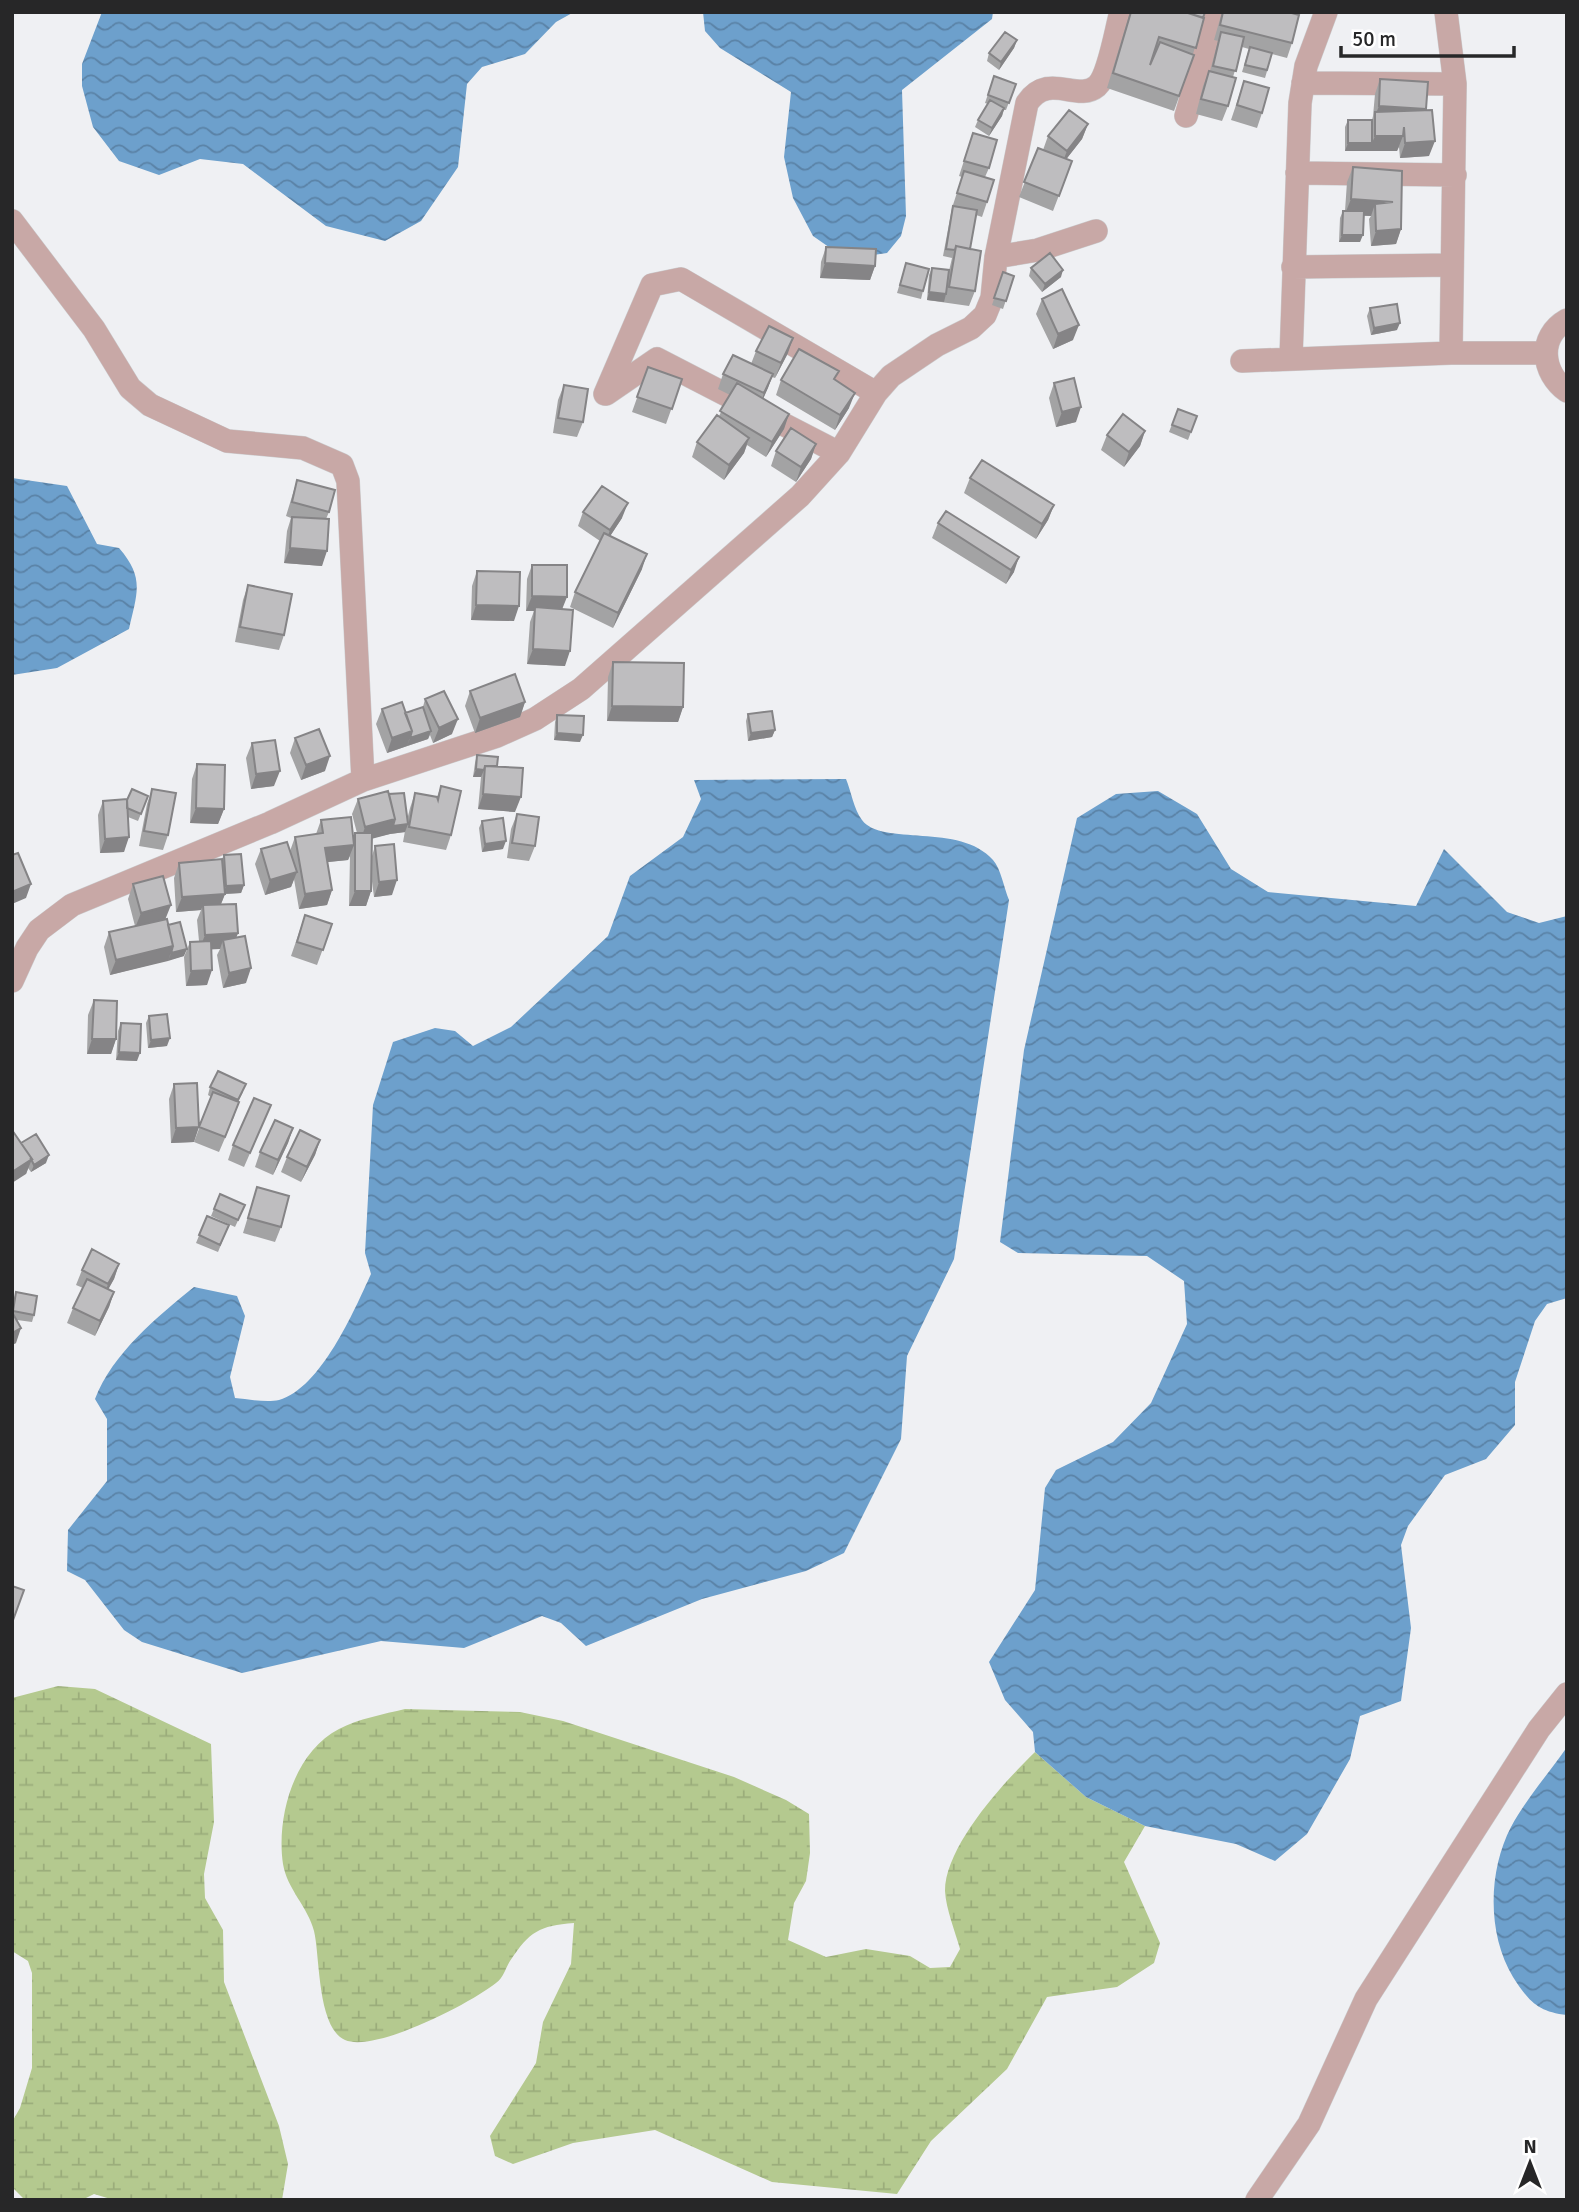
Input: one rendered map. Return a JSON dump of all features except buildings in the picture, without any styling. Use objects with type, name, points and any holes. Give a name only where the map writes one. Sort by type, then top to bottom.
[{"type":"street","points":[[12,981],[27,948],[39,930],[72,905],[270,823],[363,780],[496,736],[559,705],[582,689],[800,496],[839,453],[876,393],[910,361],[971,328],[985,315],[992,298],[996,257],[1027,103],[1034,93],[1045,88],[1088,90],[1096,87],[1103,78],[1121,12]]},
{"type":"street","points":[[1186,116],[1216,12]]},
{"type":"street","points":[[1290,358],[1303,83],[1313,40],[1326,12]]},
{"type":"street","points":[[1446,12],[1455,84],[1451,353]]},
{"type":"street","points":[[1303,83],[1455,84]]},
{"type":"street","points":[[1297,173],[1455,175]]},
{"type":"street","points":[[12,221],[93,329],[130,388],[150,405],[227,442],[303,448],[342,465],[348,481],[363,780]]},
{"type":"street","points":[[996,257],[1038,250],[1096,231]]},
{"type":"street","points":[[1293,267],[1452,265]]},
{"type":"street","points":[[839,453],[657,359],[605,394],[652,285],[681,279],[876,393]]},
{"type":"street","points":[[1567,320],[1553,331],[1545,353],[1550,375],[1567,391]]},
{"type":"street","points":[[1242,361],[1451,353],[1545,353]]},
{"type":"street","points":[[1257,2200],[1309,2124],[1366,1999],[1539,1729],[1567,1694]]},
{"type":"green space","points":[[58,1686],[95,1689],[211,1744],[214,1822],[204,1874],[205,1898],[223,1930],[224,1982],[279,2126],[288,2164],[282,2200],[114,2200],[94,2194],[82,2200],[25,2200],[12,2187],[12,2122],[20,2108],[32,2068],[32,1973],[28,1961],[12,1951],[12,1698]]},
{"type":"green space","points":[[405,1709],[520,1712],[563,1721],[734,1777],[786,1800],[809,1814],[810,1853],[806,1881],[794,1903],[788,1940],[826,1957],[866,1949],[910,1956],[930,1968],[950,1967],[960,1949],[945,1891],[955,1855],[978,1816],[1035,1752],[1086,1797],[1145,1826],[1124,1862],[1160,1943],[1154,1963],[1117,1987],[1047,1997],[1007,2069],[931,2141],[897,2194],[772,2182],[655,2130],[573,2143],[513,2164],[495,2156],[490,2136],[536,2063],[543,2022],[571,1964],[574,1923],[552,1926],[536,1932],[517,1951],[499,1981],[445,2013],[378,2039],[359,2042],[345,2040],[336,2033],[329,2021],[321,1990],[314,1931],[285,1873],[282,1826],[292,1788],[310,1753],[323,1739],[346,1725]]},
{"type":"water","points":[[102,12],[574,12],[556,22],[525,54],[482,67],[467,84],[458,167],[421,221],[385,241],[326,226],[243,164],[200,159],[159,175],[119,161],[93,127],[82,86],[82,64]]},
{"type":"water","points":[[703,12],[993,12],[992,19],[902,90],[906,216],[901,236],[887,253],[846,259],[813,236],[793,198],[784,157],[791,92],[720,48],[705,31]]},
{"type":"water","points":[[12,478],[67,486],[97,544],[119,548],[133,568],[137,586],[129,629],[57,668],[12,675]]},
{"type":"water","points":[[846,779],[859,816],[872,828],[942,838],[979,848],[996,864],[1009,900],[954,1259],[907,1356],[901,1439],[844,1553],[806,1571],[702,1599],[586,1646],[561,1623],[542,1616],[464,1648],[381,1641],[242,1673],[142,1642],[124,1630],[85,1580],[67,1571],[68,1530],[107,1481],[107,1419],[95,1399],[124,1351],[151,1323],[194,1287],[237,1296],[245,1316],[230,1377],[235,1398],[274,1401],[294,1393],[322,1365],[345,1327],[371,1274],[365,1253],[373,1105],[393,1042],[435,1028],[455,1031],[473,1046],[511,1027],[608,936],[630,876],[683,837],[701,799],[694,780]]},
{"type":"water","points":[[1158,791],[1197,814],[1231,869],[1268,892],[1416,906],[1444,849],[1507,912],[1539,923],[1567,916],[1567,1298],[1547,1304],[1535,1321],[1515,1382],[1515,1425],[1486,1459],[1445,1475],[1408,1526],[1401,1545],[1411,1628],[1401,1701],[1360,1716],[1350,1759],[1307,1834],[1275,1861],[1236,1844],[1145,1826],[1086,1797],[1035,1752],[1033,1732],[1005,1700],[989,1662],[1035,1590],[1045,1488],[1056,1470],[1113,1442],[1151,1403],[1187,1324],[1184,1281],[1147,1256],[1018,1253],[1000,1242],[1024,1050],[1077,818],[1116,794]]},
{"type":"water","points":[[1567,1747],[1567,2015],[1548,2011],[1534,2004],[1513,1977],[1498,1942],[1494,1902],[1498,1863],[1511,1827]]}]
